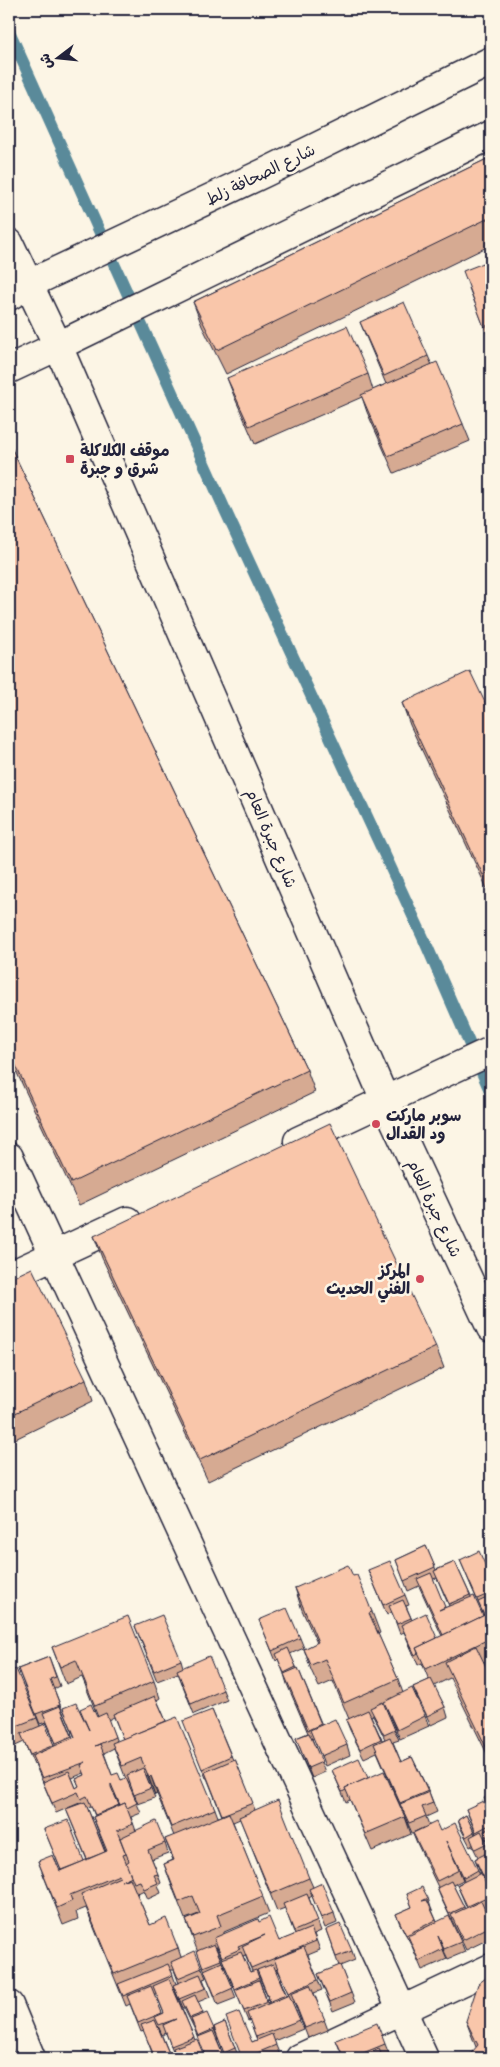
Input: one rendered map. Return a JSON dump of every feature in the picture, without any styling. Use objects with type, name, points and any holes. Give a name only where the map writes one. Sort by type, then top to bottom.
[{"type":"main road","name":"شارع الصحافة زلط","points":[[19,290],[257,176],[491,60]]},
{"type":"main road","points":[[9,369],[491,135]]},
{"type":"main road","name":"شارع جبرة العام","points":[[9,243],[19,290],[58,346],[385,1100],[491,1328]]},
{"type":"main road","points":[[277,1150],[491,1051]]},
{"type":"main road","points":[[9,1157],[424,2058]]},
{"type":"main road","points":[[9,1276],[152,1209]]},
{"type":"main road","points":[[300,2058],[491,1968]]},
{"type":"main road","points":[[9,2005],[31,2058]]},
{"type":"building","points":[[491,157],[491,217],[217,350],[193,302]]},
{"type":"building","points":[[491,260],[491,324],[484,327],[463,271]]},
{"type":"building","points":[[404,302],[428,356],[384,376],[360,322]]},
{"type":"building","points":[[347,326],[368,374],[249,426],[227,378]]},
{"type":"building","points":[[437,362],[463,424],[388,456],[361,395]]},
{"type":"building","points":[[9,443],[307,1070],[71,1183],[9,1051]]},
{"type":"building","points":[[470,671],[491,715],[491,871],[483,875],[402,703]]},
{"type":"building","points":[[330,1123],[436,1347],[200,1460],[94,1236]]},
{"type":"building","points":[[32,1268],[86,1379],[9,1416],[9,1279]]},
{"type":"building","points":[[426,1546],[435,1567],[404,1581],[396,1560]]},
{"type":"building","points":[[479,1551],[491,1578],[491,1593],[477,1599],[460,1560]]},
{"type":"building","points":[[390,1561],[405,1595],[383,1605],[368,1570]]},
{"type":"building","points":[[455,1562],[470,1595],[449,1604],[434,1571]]},
{"type":"building","points":[[348,1565],[353,1576],[357,1575],[372,1612],[369,1613],[398,1679],[344,1703],[325,1659],[311,1665],[304,1649],[318,1642],[295,1588]]},
{"type":"building","points":[[431,1573],[445,1607],[439,1610],[474,1596],[483,1616],[443,1635],[417,1579]]},
{"type":"building","points":[[491,1596],[491,1612],[484,1615],[478,1602]]},
{"type":"building","points":[[403,1600],[411,1618],[397,1624],[389,1606]]},
{"type":"building","points":[[287,1608],[300,1638],[272,1651],[259,1620]]},
{"type":"building","points":[[491,1612],[491,1638],[426,1669],[416,1648]]},
{"type":"building","points":[[426,1613],[437,1638],[416,1648],[418,1653],[415,1655],[401,1625]]},
{"type":"building","points":[[162,1615],[181,1660],[154,1671],[135,1626]]},
{"type":"building","points":[[128,1616],[154,1681],[95,1706],[76,1660],[60,1667],[52,1647]]},
{"type":"building","points":[[476,1646],[491,1677],[491,1757],[445,1662]]},
{"type":"building","points":[[288,1648],[296,1667],[284,1673],[276,1654]]},
{"type":"building","points":[[209,1656],[223,1690],[191,1704],[177,1670]]},
{"type":"building","points":[[49,1657],[56,1677],[50,1679],[60,1705],[36,1714],[18,1669]]},
{"type":"building","points":[[298,1668],[321,1724],[308,1730],[284,1674]]},
{"type":"building","points":[[16,1669],[37,1718],[9,1729],[9,1672]]},
{"type":"building","points":[[431,1679],[445,1707],[427,1716],[413,1687]]},
{"type":"building","points":[[412,1688],[425,1716],[397,1730],[384,1702]]},
{"type":"building","points":[[155,1696],[166,1721],[123,1739],[113,1714]]},
{"type":"building","points":[[383,1702],[395,1730],[384,1735],[370,1708]]},
{"type":"building","points":[[76,1703],[89,1730],[80,1709],[91,1704],[97,1717],[106,1713],[115,1737],[95,1746],[100,1744],[112,1775],[118,1773],[121,1780],[126,1778],[137,1803],[127,1808],[125,1803],[120,1805],[111,1784],[119,1805],[95,1815],[87,1796],[81,1799],[78,1792],[52,1803],[43,1782],[69,1771],[76,1788],[79,1786],[76,1779],[85,1775],[81,1765],[86,1762],[42,1778],[32,1756],[75,1737],[63,1708]]},
{"type":"building","points":[[60,1706],[72,1736],[56,1743],[43,1713]]},
{"type":"building","points":[[212,1710],[231,1756],[202,1769],[183,1721]]},
{"type":"building","points":[[368,1710],[381,1739],[360,1749],[346,1720]]},
{"type":"building","points":[[177,1717],[215,1809],[171,1827],[151,1776],[149,1778],[141,1758],[122,1766],[112,1743]]},
{"type":"building","points":[[335,1719],[347,1745],[321,1756],[310,1730]]},
{"type":"building","points":[[45,1724],[54,1745],[30,1755],[21,1734]]},
{"type":"building","points":[[309,1733],[322,1762],[308,1768],[296,1738]]},
{"type":"building","points":[[390,1737],[401,1762],[412,1757],[428,1791],[400,1803],[374,1744]]},
{"type":"building","points":[[359,1758],[368,1778],[345,1788],[346,1790],[342,1792],[332,1770]]},
{"type":"building","points":[[235,1759],[253,1803],[222,1815],[205,1772]]},
{"type":"building","points":[[143,1768],[151,1788],[134,1795],[127,1775]]},
{"type":"building","points":[[384,1771],[405,1817],[365,1834],[345,1788]]},
{"type":"building","points":[[429,1792],[433,1803],[422,1807],[426,1816],[409,1823],[400,1804]]},
{"type":"building","points":[[491,1794],[491,1812],[484,1798]]},
{"type":"building","points":[[278,1800],[309,1878],[271,1894],[239,1817]]},
{"type":"building","points":[[483,1801],[491,1818],[491,1824],[476,1832],[466,1809]]},
{"type":"building","points":[[85,1802],[105,1852],[87,1859],[66,1809]]},
{"type":"building","points":[[125,1803],[133,1824],[117,1831],[126,1854],[123,1855],[132,1876],[121,1881],[130,1878],[150,1925],[166,1918],[178,1948],[114,1974],[81,1894],[120,1877],[119,1875],[70,1895],[72,1901],[57,1908],[38,1861],[53,1855],[60,1871],[107,1851],[93,1817]]},
{"type":"building","points":[[229,1813],[263,1896],[217,1915],[221,1926],[193,1937],[186,1920],[200,1914],[193,1896],[179,1902],[164,1864],[174,1860],[165,1839]]},
{"type":"building","points":[[466,1815],[474,1832],[466,1837],[458,1820]]},
{"type":"building","points":[[68,1820],[84,1861],[61,1870],[44,1829]]},
{"type":"building","points":[[156,1821],[165,1843],[148,1850],[158,1874],[154,1875],[158,1883],[144,1889],[140,1881],[134,1883],[126,1863],[129,1861],[120,1838]]},
{"type":"building","points":[[436,1822],[440,1831],[455,1823],[478,1870],[464,1878],[446,1841],[459,1870],[437,1881],[413,1833]]},
{"type":"building","points":[[491,1828],[491,1843],[490,1844],[484,1831]]},
{"type":"building","points":[[481,1831],[487,1843],[475,1849],[470,1837]]},
{"type":"building","points":[[491,1851],[491,1892],[475,1859]]},
{"type":"building","points":[[481,1873],[491,1895],[467,1906],[457,1885]]},
{"type":"building","points":[[451,1881],[464,1907],[449,1914],[437,1888]]},
{"type":"building","points":[[322,1883],[334,1913],[321,1918],[309,1889]]},
{"type":"building","points":[[422,1887],[428,1898],[422,1901],[427,1900],[436,1920],[406,1935],[396,1914],[412,1907],[407,1894]]},
{"type":"building","points":[[307,1894],[318,1921],[294,1931],[283,1904]]},
{"type":"building","points":[[491,1900],[491,1913],[486,1902]]},
{"type":"building","points":[[481,1901],[491,1926],[463,1940],[451,1915]]},
{"type":"building","points":[[449,1916],[461,1942],[444,1949],[438,1936],[443,1949],[419,1961],[408,1936]]},
{"type":"building","points":[[269,1917],[279,1941],[311,1928],[316,1941],[251,1968],[242,1946],[265,1935],[238,1946],[240,1949],[222,1957],[214,1938],[258,1919],[259,1922]]},
{"type":"building","points":[[340,1924],[352,1951],[336,1957],[326,1930]]},
{"type":"building","points":[[214,1944],[221,1960],[203,1967],[197,1951]]},
{"type":"building","points":[[304,1947],[318,1980],[288,1993],[274,1959]]},
{"type":"building","points":[[195,1951],[202,1968],[178,1978],[171,1962]]},
{"type":"building","points":[[241,1952],[250,1972],[256,1970],[259,1978],[235,1989],[222,1959]]},
{"type":"building","points":[[222,1962],[233,1988],[215,1996],[204,1970]]},
{"type":"building","points":[[168,1964],[173,1975],[123,1996],[118,1984]]},
{"type":"building","points":[[273,1964],[286,1995],[270,2001],[257,1970]]},
{"type":"building","points":[[340,1965],[351,1993],[330,2002],[318,1974]]},
{"type":"building","points":[[200,1974],[206,1988],[179,1999],[173,1985]]},
{"type":"building","points":[[491,1974],[491,2058],[467,2058],[478,2045],[466,2021],[478,1984]]},
{"type":"building","points":[[169,1979],[194,2037],[171,2046],[163,2025],[176,2019],[159,2025],[155,2017],[164,2013],[153,1986]]},
{"type":"building","points":[[259,1980],[267,2002],[244,2011],[235,1990]]},
{"type":"building","points":[[310,1985],[325,2020],[305,2028],[291,1993]]},
{"type":"building","points":[[151,1986],[162,2013],[138,2023],[127,1996]]},
{"type":"building","points":[[195,1995],[203,2013],[190,2018],[182,2001]]},
{"type":"building","points":[[289,1995],[300,2020],[256,2037],[247,2013]]},
{"type":"building","points":[[239,2012],[252,2042],[272,2034],[276,2045],[242,2058],[226,2017]]},
{"type":"building","points":[[207,2013],[214,2029],[198,2036],[191,2019]]},
{"type":"building","points":[[155,2020],[171,2058],[155,2058],[141,2025]]},
{"type":"building","points":[[225,2022],[235,2048],[224,2053],[214,2027]]},
{"type":"building","points":[[377,2023],[385,2044],[351,2058],[344,2058],[336,2040]]},
{"type":"building","points":[[213,2031],[223,2054],[206,2058],[198,2037]]},
{"type":"building","points":[[197,2039],[205,2058],[177,2058],[173,2048]]},
{"type":"building","points":[[379,2049],[383,2058],[357,2058]]},
{"type":"waterway","points":[[9,31],[226,512],[426,944],[491,1093]]},
{"type":"place","name":"موقف الكلاكلة شرق و جبرة","points":[[70,459]]},
{"type":"place","name":"سوبر ماركت ود القدال","points":[[376,1124]]},
{"type":"place","name":"المركز الفني الحديث","points":[[420,1279]]}]
